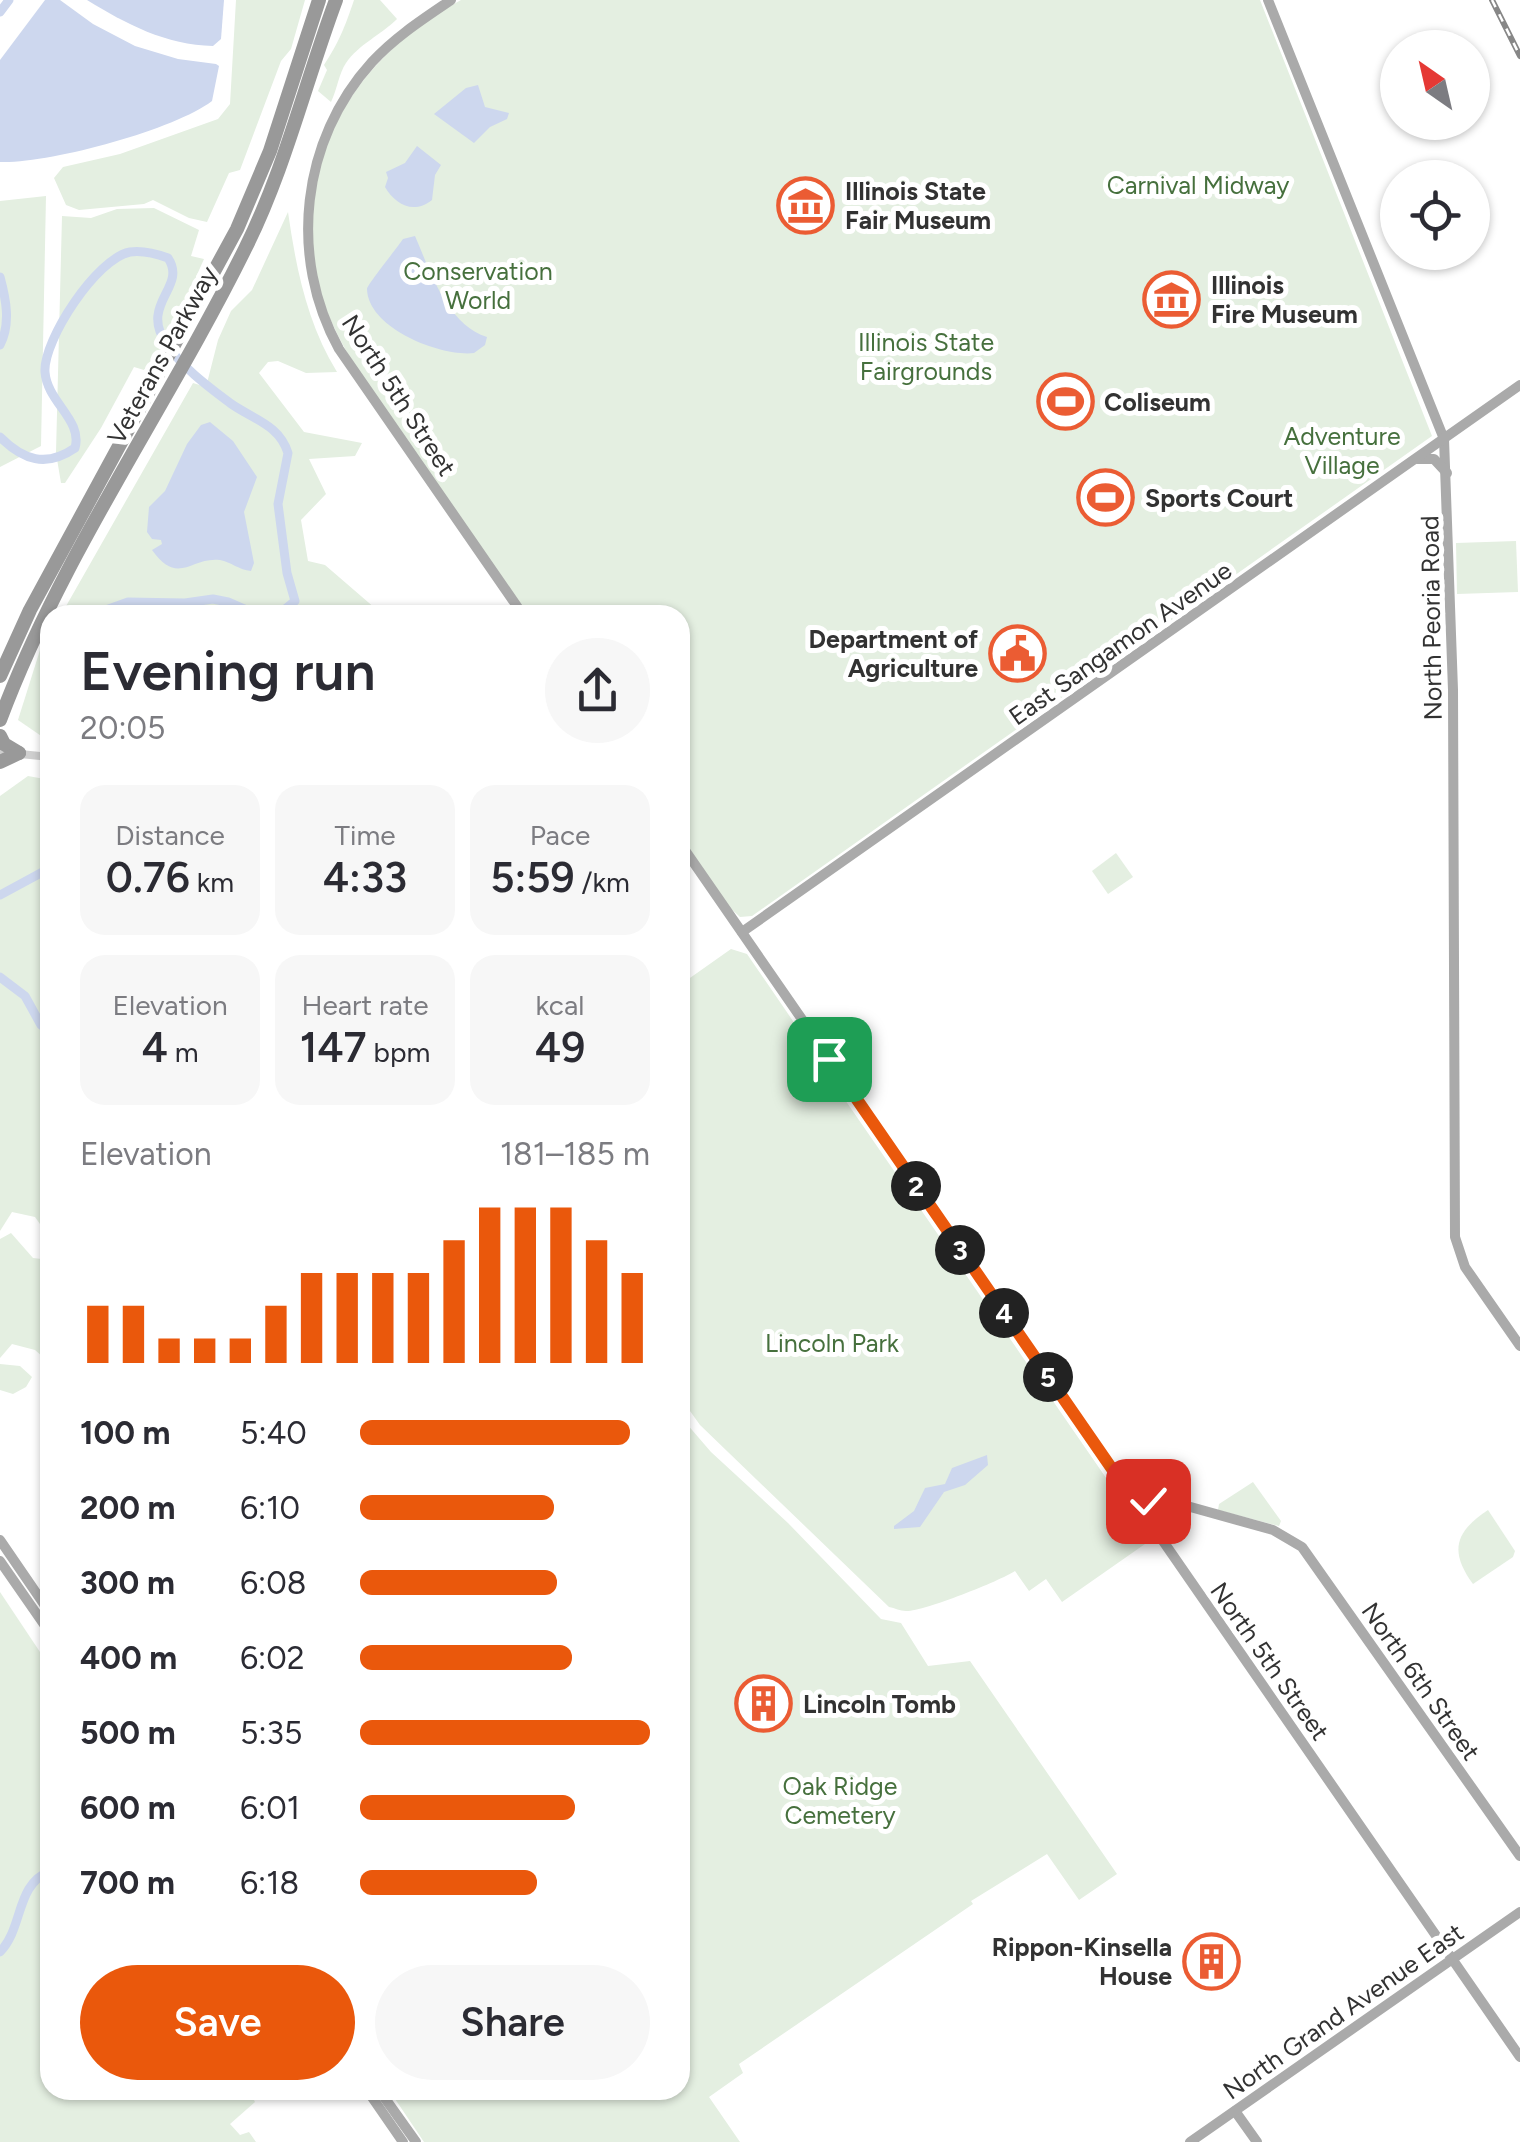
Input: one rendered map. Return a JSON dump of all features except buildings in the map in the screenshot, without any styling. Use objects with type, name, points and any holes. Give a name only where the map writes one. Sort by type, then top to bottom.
[{"type":"highway","name":"Veterans Parkway","points":[[0,676],[30,610],[223,257],[256,184],[319,0]]},
{"type":"highway","name":"Veterans Parkway","points":[[52,605],[244,253],[276,181],[336,0]]},
{"type":"highway","points":[[0,692],[30,610]]},
{"type":"highway","name":"Veterans Parkway","points":[[0,720],[40,630]]},
{"type":"highway","points":[[0,736],[6,746],[19,753]]},
{"type":"highway","points":[[0,762],[19,753]]},
{"type":"main road","name":"North 5th Street","points":[[451,0],[385,49],[363,72],[334,118],[316,162],[308,217],[311,270],[328,325],[364,386],[516,605]]},
{"type":"main road","name":"North Peoria Road","points":[[1268,0],[1444,439],[1453,708],[1455,1237],[1466,1267],[1520,1346]]},
{"type":"main road","name":"East Sangamon Avenue","points":[[742,932],[1520,384]]},
{"type":"main road","points":[[1416,460],[1434,460],[1447,472]]},
{"type":"main road","name":"North 5th Street","points":[[690,858],[1520,2057]]},
{"type":"main road","points":[[728,912],[742,921],[763,916]]},
{"type":"main road","points":[[756,952],[754,937],[763,916]]},
{"type":"main road","points":[[1117,1476],[1146,1495]]},
{"type":"main road","points":[[1125,1488],[1174,1504]]},
{"type":"main road","points":[[1148,1521],[1143,1508],[1146,1502],[1174,1504]]},
{"type":"main road","name":"North 6th Street","points":[[1174,1504],[1284,1534],[1310,1556],[1520,1856]]},
{"type":"main road","points":[[0,1540],[40,1614]]},
{"type":"main road","points":[[0,1560],[40,1604]]},
{"type":"main road","name":"North Grand Avenue East","points":[[1190,2142],[1520,1912]]},
{"type":"main road","points":[[374,2100],[403,2142]]},
{"type":"main road","points":[[387,2100],[416,2142]]},
{"type":"main road","points":[[1235,2111],[1257,2142]]},
{"type":"street","points":[[0,752],[40,756]]},
{"type":"green space","points":[[236,0],[305,0],[291,49],[281,61],[240,170],[229,173],[207,222],[189,218],[153,200],[79,210],[66,205],[54,178],[63,167],[120,154],[218,119],[230,104]]},
{"type":"green space","points":[[354,0],[380,0],[397,19],[346,63],[331,102],[318,91],[327,70],[324,65]]},
{"type":"green space","name":"Illinois State Fairgrounds","points":[[461,0],[1260,0],[1432,436],[752,916],[740,917],[727,905],[690,851],[690,605],[520,605],[356,368],[320,290],[312,234],[315,192],[324,152],[363,81],[391,50]]},
{"type":"green space","points":[[46,196],[41,446],[0,467],[0,201]]},
{"type":"green space","points":[[154,208],[199,230],[191,256],[204,259],[192,298],[170,338],[156,333],[164,349],[153,368],[134,367],[101,428],[65,483],[61,483],[56,453],[62,216],[91,218],[117,209]]},
{"type":"green space","points":[[288,212],[304,295],[337,372],[306,373],[278,361],[268,362],[259,373],[304,432],[362,443],[355,456],[309,459],[326,494],[301,520],[308,561],[325,565],[371,605],[67,605],[193,383],[206,387],[218,340],[231,311],[252,290]]},
{"type":"green space","points":[[1516,541],[1518,592],[1457,594],[1456,543]]},
{"type":"green space","points":[[40,650],[40,735],[18,720]]},
{"type":"green space","points":[[28,776],[40,778],[40,1224],[35,1217],[12,1212],[0,1231],[0,796]]},
{"type":"green space","points":[[1116,853],[1133,877],[1108,894],[1092,871]]},
{"type":"green space","name":"Lincoln Park","points":[[731,949],[747,954],[1147,1537],[1145,1544],[1062,1602],[1046,1579],[1029,1591],[1015,1571],[928,1607],[906,1611],[889,1607],[690,1411],[690,978]]},
{"type":"green space","points":[[11,1233],[33,1258],[40,1259],[40,1354],[12,1344],[0,1358],[0,1239]]},
{"type":"green space","points":[[0,1364],[20,1366],[32,1377],[26,1387],[13,1394],[0,1390]]},
{"type":"green space","name":"Oak Ridge Cemetery","points":[[690,1428],[881,1619],[901,1623],[928,1666],[970,1661],[1117,1874],[1079,1900],[1047,1854],[971,1901],[973,1904],[739,2064],[743,2073],[709,2097],[740,2142],[424,2142],[396,2100],[690,2100]]},
{"type":"green space","points":[[1253,1482],[1281,1521],[1279,1526],[1218,1510],[1219,1504]]},
{"type":"green space","points":[[1488,1510],[1515,1551],[1513,1557],[1473,1584],[1461,1562],[1459,1543],[1468,1526]]},
{"type":"green space","points":[[0,1592],[40,1652],[40,2100],[254,2100],[230,2124],[240,2135],[249,2132],[256,2142],[0,2142]]},
{"type":"water","points":[[45,0],[60,0],[93,24],[135,46],[178,59],[216,64],[219,66],[212,101],[170,123],[110,143],[48,157],[0,162],[0,60]]},
{"type":"water","points":[[87,0],[224,0],[221,39],[213,46],[179,42],[132,25]]},
{"type":"water","points":[[478,85],[485,107],[509,113],[507,119],[490,127],[474,143],[434,114],[466,88]]},
{"type":"water","points":[[417,146],[441,165],[435,175],[432,200],[411,207],[399,203],[389,193],[385,187],[386,172],[405,163]]},
{"type":"water","points":[[415,236],[451,309],[461,321],[487,337],[485,345],[474,353],[444,350],[409,338],[393,328],[371,303],[367,289],[372,281],[403,239]]},
{"type":"water","points":[[210,422],[233,441],[257,477],[244,512],[254,563],[251,571],[220,560],[170,567],[152,550],[162,544],[161,540],[152,539],[147,532],[149,507],[165,491],[187,444],[201,425]]},
{"type":"water","points":[[987,1455],[988,1465],[965,1485],[944,1492],[920,1527],[894,1529],[914,1511],[925,1488],[945,1484],[952,1468]]},
{"type":"waterway","points":[[0,12],[9,0]]},
{"type":"waterway","points":[[0,437],[35,459],[54,458],[75,448],[74,429],[52,393],[45,372],[62,322],[88,284],[117,258],[130,252],[168,258],[172,278],[158,318],[167,345],[205,384],[278,435],[288,453],[278,504],[287,573],[295,601],[290,605]]},
{"type":"waterway","points":[[0,277],[6,303],[0,345]]},
{"type":"waterway","points":[[120,605],[213,599],[235,605]]},
{"type":"waterway","points":[[0,895],[40,873]]},
{"type":"waterway","points":[[0,977],[25,996],[40,1023]]},
{"type":"waterway","points":[[0,1952],[13,1931],[25,1896],[40,1876]]},
{"type":"railway","points":[[1492,0],[1520,56]]},
{"type":"place","name":"Illinois State Fair Museum","points":[[806,205]]},
{"type":"place","name":"Illinois Fire Museum","points":[[1172,299]]},
{"type":"place","name":"Coliseum","points":[[1065,402]]},
{"type":"place","name":"Sports Court","points":[[1106,498]]},
{"type":"place","name":"Department of Agriculture","points":[[1017,653]]},
{"type":"place","name":"Lincoln Tomb","points":[[764,1704]]},
{"type":"place","name":"Rippon-Kinsella House","points":[[1211,1961]]},
{"type":"route","points":[[829,1059],[1148,1521],[1143,1508],[1148,1501]]},
{"type":"park label","name":"Carnival Midway","points":[[1198,185]]},
{"type":"park label","name":"Conservation World","points":[[478,286]]},
{"type":"park label","name":"Adventure Village","points":[[1342,450]]}]
